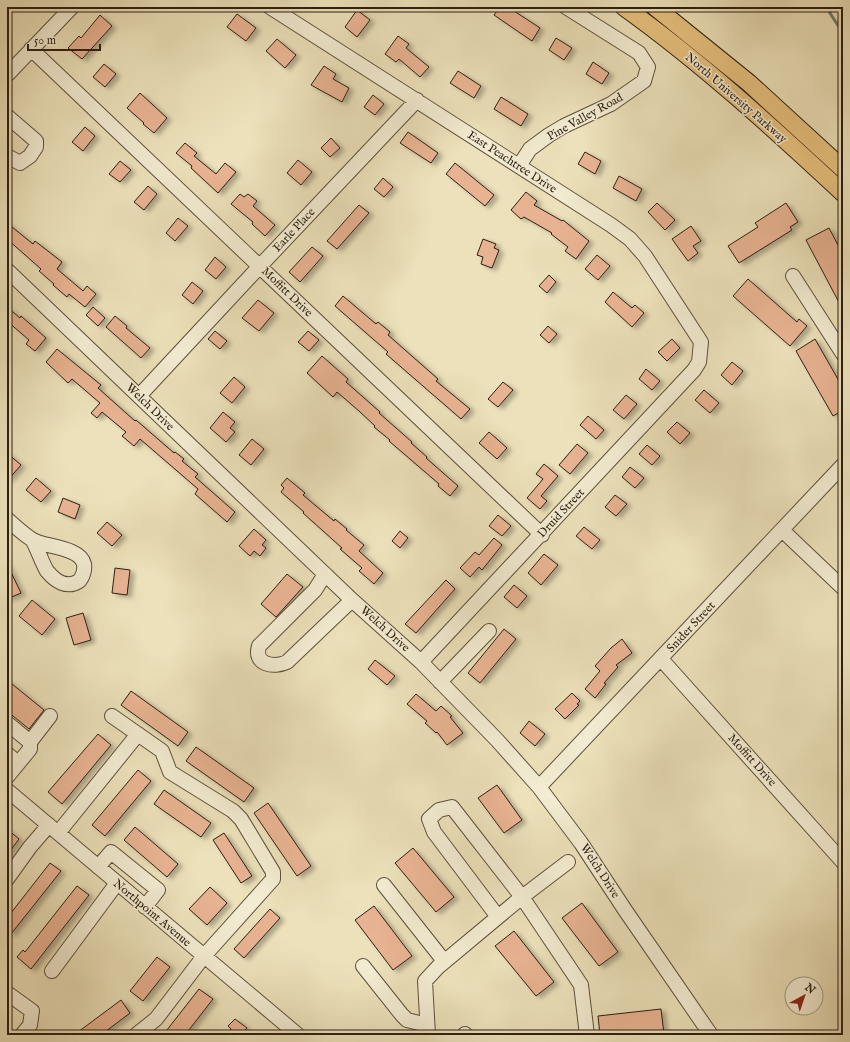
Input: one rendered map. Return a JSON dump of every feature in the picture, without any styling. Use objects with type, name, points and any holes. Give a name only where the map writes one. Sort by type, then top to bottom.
[{"type":"main road","name":"North University Parkway","points":[[624,7],[654,28],[744,103],[843,193]]},
{"type":"main road","name":"North University Parkway","points":[[655,7],[749,83],[843,169]]},
{"type":"street","points":[[7,75],[72,7]]},
{"type":"street","name":"East Peachtree Drive","points":[[270,7],[611,225],[630,239],[645,256],[701,342],[699,362]]},
{"type":"street","name":"Pine Valley Road","points":[[519,166],[530,150],[549,135],[564,126],[611,104],[644,81],[648,68],[639,53],[566,7]]},
{"type":"street","name":"Moffitt Drive","points":[[31,49],[542,535]]},
{"type":"street","name":"Earle Place","points":[[139,396],[417,100]]},
{"type":"street","points":[[7,116],[36,141],[36,147],[30,156],[20,164],[7,156]]},
{"type":"street","name":"Welch Drive","points":[[7,270],[352,600],[421,662],[497,740],[539,788],[581,843],[711,1035]]},
{"type":"street","points":[[793,276],[843,354]]},
{"type":"street","name":"Druid Street","points":[[421,662],[542,535],[694,370],[699,362]]},
{"type":"street","name":"Snider Street","points":[[539,788],[843,465]]},
{"type":"street","points":[[7,519],[33,541]]},
{"type":"street","points":[[782,530],[843,588]]},
{"type":"street","points":[[325,574],[315,590],[262,642],[258,651],[261,660],[265,664],[277,666],[287,662],[352,600]]},
{"type":"street","points":[[440,682],[489,631]]},
{"type":"street","name":"Moffitt Drive","points":[[661,659],[843,862]]},
{"type":"street","points":[[7,777],[30,749],[30,742],[50,716]]},
{"type":"street","points":[[112,716],[162,751],[170,772],[233,811],[242,819],[272,872],[273,879],[204,956],[156,1019],[136,1035]]},
{"type":"street","points":[[7,723],[30,742]]},
{"type":"street","points":[[7,879],[30,847],[54,829],[138,734]]},
{"type":"street","points":[[7,754],[18,763]]},
{"type":"street","name":"Northpoint Avenue","points":[[7,790],[204,956],[291,1033]]},
{"type":"street","points":[[498,917],[434,832],[429,819],[440,810],[452,807],[522,897],[581,985],[587,1035]]},
{"type":"street","points":[[98,867],[111,852],[158,890],[145,906]]},
{"type":"street","points":[[427,1030],[424,981],[444,962],[522,897],[568,862]]},
{"type":"street","points":[[52,972],[117,883]]},
{"type":"street","points":[[384,886],[444,962]]},
{"type":"street","points":[[363,966],[407,1020],[427,1030]]},
{"type":"street","points":[[7,993],[32,1011],[30,1025],[22,1035]]},
{"type":"building","points":[[500,7],[508,7],[540,28],[532,41],[494,15]]},
{"type":"building","points":[[357,10],[370,20],[357,37],[345,27]]},
{"type":"building","points":[[237,14],[256,28],[246,41],[227,27]]},
{"type":"building","points":[[100,15],[112,26],[82,59],[68,48],[79,36],[81,38]]},
{"type":"building","points":[[398,36],[409,44],[406,48],[429,67],[420,77],[399,59],[396,62],[385,54]]},
{"type":"building","points":[[556,38],[572,48],[564,60],[549,50]]},
{"type":"building","points":[[277,39],[296,55],[285,68],[266,51]]},
{"type":"building","points":[[593,62],[609,73],[602,84],[586,74]]},
{"type":"building","points":[[104,64],[116,74],[105,87],[93,77]]},
{"type":"building","points":[[324,66],[336,74],[333,79],[349,88],[342,102],[311,85]]},
{"type":"building","points":[[458,71],[481,86],[474,98],[450,83]]},
{"type":"building","points":[[140,93],[167,118],[154,133],[127,108]]},
{"type":"building","points":[[373,95],[384,104],[375,115],[364,107]]},
{"type":"building","points":[[501,97],[528,114],[521,126],[494,109]]},
{"type":"building","points":[[85,127],[95,136],[83,151],[72,142]]},
{"type":"building","points":[[408,132],[438,153],[431,163],[400,143]]},
{"type":"building","points":[[331,138],[340,148],[330,157],[321,148]]},
{"type":"building","points":[[185,143],[197,153],[194,156],[216,174],[225,163],[236,172],[218,193],[191,168],[192,166],[176,153]]},
{"type":"building","points":[[585,152],[601,161],[595,174],[578,164]]},
{"type":"building","points":[[298,160],[312,172],[301,185],[287,173]]},
{"type":"building","points":[[120,161],[131,170],[120,182],[109,174]]},
{"type":"building","points":[[455,163],[494,195],[485,206],[446,174]]},
{"type":"building","points":[[619,176],[642,189],[636,201],[613,188]]},
{"type":"building","points":[[383,178],[393,187],[384,197],[374,189]]},
{"type":"building","points":[[148,186],[157,194],[144,210],[134,202]]},
{"type":"building","points":[[526,192],[537,201],[534,205],[562,221],[563,220],[589,241],[576,259],[565,251],[568,247],[551,234],[552,233],[524,217],[521,219],[511,210]]},
{"type":"building","points":[[240,194],[244,197],[248,194],[257,201],[253,206],[275,225],[265,236],[252,224],[253,222],[231,204]]},
{"type":"building","points":[[657,203],[675,220],[665,230],[648,212]]},
{"type":"building","points":[[786,203],[798,222],[790,227],[792,230],[739,263],[728,246],[758,227],[755,223]]},
{"type":"building","points":[[359,205],[369,213],[337,249],[327,241]]},
{"type":"building","points":[[178,218],[188,226],[175,241],[166,233]]},
{"type":"building","points":[[7,223],[33,244],[35,241],[62,262],[57,269],[83,291],[87,286],[96,294],[85,307],[69,294],[67,297],[53,285],[54,284],[39,271],[41,269],[7,239]]},
{"type":"building","points":[[691,226],[701,241],[693,246],[698,253],[688,261],[672,239]]},
{"type":"building","points":[[829,228],[840,249],[843,248],[843,257],[840,258],[843,264],[843,310],[806,240]]},
{"type":"building","points":[[483,239],[496,244],[494,248],[499,250],[492,268],[481,264],[483,257],[477,255]]},
{"type":"building","points":[[312,247],[323,256],[300,282],[289,272]]},
{"type":"building","points":[[597,255],[610,266],[598,280],[585,269]]},
{"type":"building","points":[[215,257],[226,267],[216,279],[205,270]]},
{"type":"building","points":[[549,275],[556,282],[547,293],[539,286]]},
{"type":"building","points":[[748,279],[797,322],[799,319],[807,326],[790,346],[733,296]]},
{"type":"building","points":[[192,282],[203,291],[193,304],[182,295]]},
{"type":"building","points":[[613,292],[632,308],[635,305],[644,313],[632,327],[605,302]]},
{"type":"building","points":[[343,296],[376,324],[378,322],[390,332],[388,335],[438,379],[436,381],[470,409],[461,419],[386,354],[388,352],[335,306]]},
{"type":"building","points":[[258,300],[274,313],[259,331],[242,318]]},
{"type":"building","points":[[7,307],[20,318],[21,316],[46,338],[35,351],[26,344],[29,340],[7,321]]},
{"type":"building","points":[[93,307],[105,318],[98,326],[86,315]]},
{"type":"building","points":[[115,316],[127,326],[126,328],[150,348],[141,358],[106,327]]},
{"type":"building","points":[[548,326],[557,334],[549,343],[540,335]]},
{"type":"building","points":[[215,331],[227,341],[220,349],[208,339]]},
{"type":"building","points":[[308,331],[319,340],[309,351],[298,342]]},
{"type":"building","points":[[672,339],[680,348],[667,361],[658,352]]},
{"type":"building","points":[[815,339],[843,388],[843,410],[833,416],[796,351]]},
{"type":"building","points":[[57,349],[101,385],[98,388],[135,421],[136,420],[174,453],[175,452],[184,459],[182,461],[198,474],[195,477],[235,512],[227,522],[195,494],[198,489],[140,439],[134,446],[122,436],[126,432],[102,412],[97,418],[91,413],[100,403],[72,379],[68,383],[46,362]]},
{"type":"building","points":[[322,356],[348,379],[346,382],[412,442],[411,443],[427,457],[426,458],[458,486],[450,496],[438,486],[439,484],[389,441],[390,440],[337,392],[333,397],[307,373]]},
{"type":"building","points":[[732,362],[743,371],[732,385],[721,375]]},
{"type":"building","points":[[646,369],[660,381],[652,390],[639,379]]},
{"type":"building","points":[[234,377],[245,387],[232,403],[220,393]]},
{"type":"building","points":[[503,382],[513,390],[498,407],[488,399]]},
{"type":"building","points":[[704,390],[719,403],[710,413],[695,400]]},
{"type":"building","points":[[626,395],[637,404],[624,419],[613,410]]},
{"type":"building","points":[[223,412],[235,422],[230,428],[235,432],[226,442],[210,428]]},
{"type":"building","points":[[588,416],[604,430],[596,439],[580,425]]},
{"type":"building","points":[[677,422],[690,433],[680,444],[667,432]]},
{"type":"building","points":[[489,432],[507,448],[497,459],[479,443]]},
{"type":"building","points":[[252,439],[264,449],[251,465],[239,455]]},
{"type":"building","points":[[577,444],[588,453],[570,474],[559,465]]},
{"type":"building","points":[[647,445],[660,456],[652,465],[639,454]]},
{"type":"building","points":[[7,453],[21,465],[7,481]]},
{"type":"building","points":[[544,464],[558,476],[541,496],[547,501],[540,509],[527,498],[543,479],[536,474]]},
{"type":"building","points":[[630,467],[644,478],[635,488],[622,477]]},
{"type":"building","points":[[36,478],[51,491],[41,502],[26,490]]},
{"type":"building","points":[[287,478],[305,493],[303,495],[334,521],[335,519],[364,545],[359,551],[383,573],[374,584],[359,571],[362,568],[340,549],[342,548],[281,492],[284,488],[281,485]]},
{"type":"building","points":[[615,495],[627,504],[616,516],[605,507]]},
{"type":"building","points":[[63,498],[80,505],[75,519],[58,512]]},
{"type":"building","points":[[498,515],[511,526],[502,536],[489,526]]},
{"type":"building","points":[[107,522],[122,535],[112,546],[97,533]]},
{"type":"building","points":[[584,527],[600,540],[592,549],[576,536]]},
{"type":"building","points":[[254,529],[266,540],[262,545],[266,548],[260,556],[254,551],[250,556],[239,546]]},
{"type":"building","points":[[400,531],[408,538],[400,548],[392,541]]},
{"type":"building","points":[[494,538],[502,545],[482,570],[479,567],[470,577],[460,568],[475,552],[479,555]]},
{"type":"building","points":[[544,554],[558,565],[541,585],[528,573]]},
{"type":"building","points":[[7,564],[21,593],[7,599]]},
{"type":"building","points":[[115,568],[130,570],[127,595],[112,593]]},
{"type":"building","points":[[287,574],[303,587],[276,617],[261,604]]},
{"type":"building","points":[[446,580],[455,589],[416,633],[405,624]]},
{"type":"building","points":[[514,585],[527,596],[517,608],[504,597]]},
{"type":"building","points":[[32,600],[55,619],[42,635],[19,616]]},
{"type":"building","points":[[83,613],[91,640],[74,645],[66,618]]},
{"type":"building","points":[[504,629],[516,639],[480,683],[468,673]]},
{"type":"building","points":[[622,639],[632,653],[616,665],[618,667],[604,683],[606,684],[595,698],[585,689],[600,671],[595,666],[611,648]]},
{"type":"building","points":[[375,660],[395,676],[387,685],[368,669]]},
{"type":"building","points":[[7,680],[44,710],[29,729],[7,711]]},
{"type":"building","points":[[131,691],[188,732],[178,746],[121,705]]},
{"type":"building","points":[[572,693],[580,701],[577,704],[579,705],[565,719],[555,709]]},
{"type":"building","points":[[416,694],[436,711],[441,706],[452,716],[450,717],[463,733],[447,745],[437,732],[436,733],[425,723],[427,721],[407,704]]},
{"type":"building","points":[[529,721],[545,734],[535,746],[520,733]]},
{"type":"building","points":[[98,734],[111,745],[62,804],[48,792]]},
{"type":"building","points":[[196,747],[254,788],[244,802],[186,761]]},
{"type":"building","points":[[138,770],[151,781],[105,836],[92,825]]},
{"type":"building","points":[[497,785],[522,820],[504,833],[478,798]]},
{"type":"building","points":[[164,790],[211,823],[201,837],[154,804]]},
{"type":"building","points":[[268,803],[311,866],[297,876],[254,813]]},
{"type":"building","points":[[135,827],[178,864],[167,877],[124,840]]},
{"type":"building","points":[[7,829],[19,839],[7,855]]},
{"type":"building","points":[[224,833],[252,876],[241,883],[213,840]]},
{"type":"building","points":[[413,848],[454,897],[436,912],[395,863]]},
{"type":"building","points":[[50,863],[61,871],[11,934],[7,930],[7,918]]},
{"type":"building","points":[[77,886],[89,895],[31,969],[17,957],[23,950],[25,952]]},
{"type":"building","points":[[210,887],[227,903],[207,925],[189,909]]},
{"type":"building","points":[[582,903],[618,952],[599,966],[562,918]]},
{"type":"building","points":[[374,906],[412,956],[393,970],[355,920]]},
{"type":"building","points":[[270,909],[280,918],[244,958],[234,949]]},
{"type":"building","points":[[514,931],[554,982],[536,996],[495,946]]},
{"type":"building","points":[[157,957],[170,967],[143,1001],[130,991]]},
{"type":"building","points":[[199,989],[213,999],[185,1035],[163,1035]]},
{"type":"building","points":[[121,1000],[130,1013],[101,1035],[74,1035]]},
{"type":"building","points":[[661,1009],[664,1034],[600,1035],[598,1016]]},
{"type":"building","points":[[235,1019],[247,1028],[241,1035],[226,1035],[231,1029],[228,1026]]},
{"type":"waterway","points":[[826,7],[843,33]]}]
